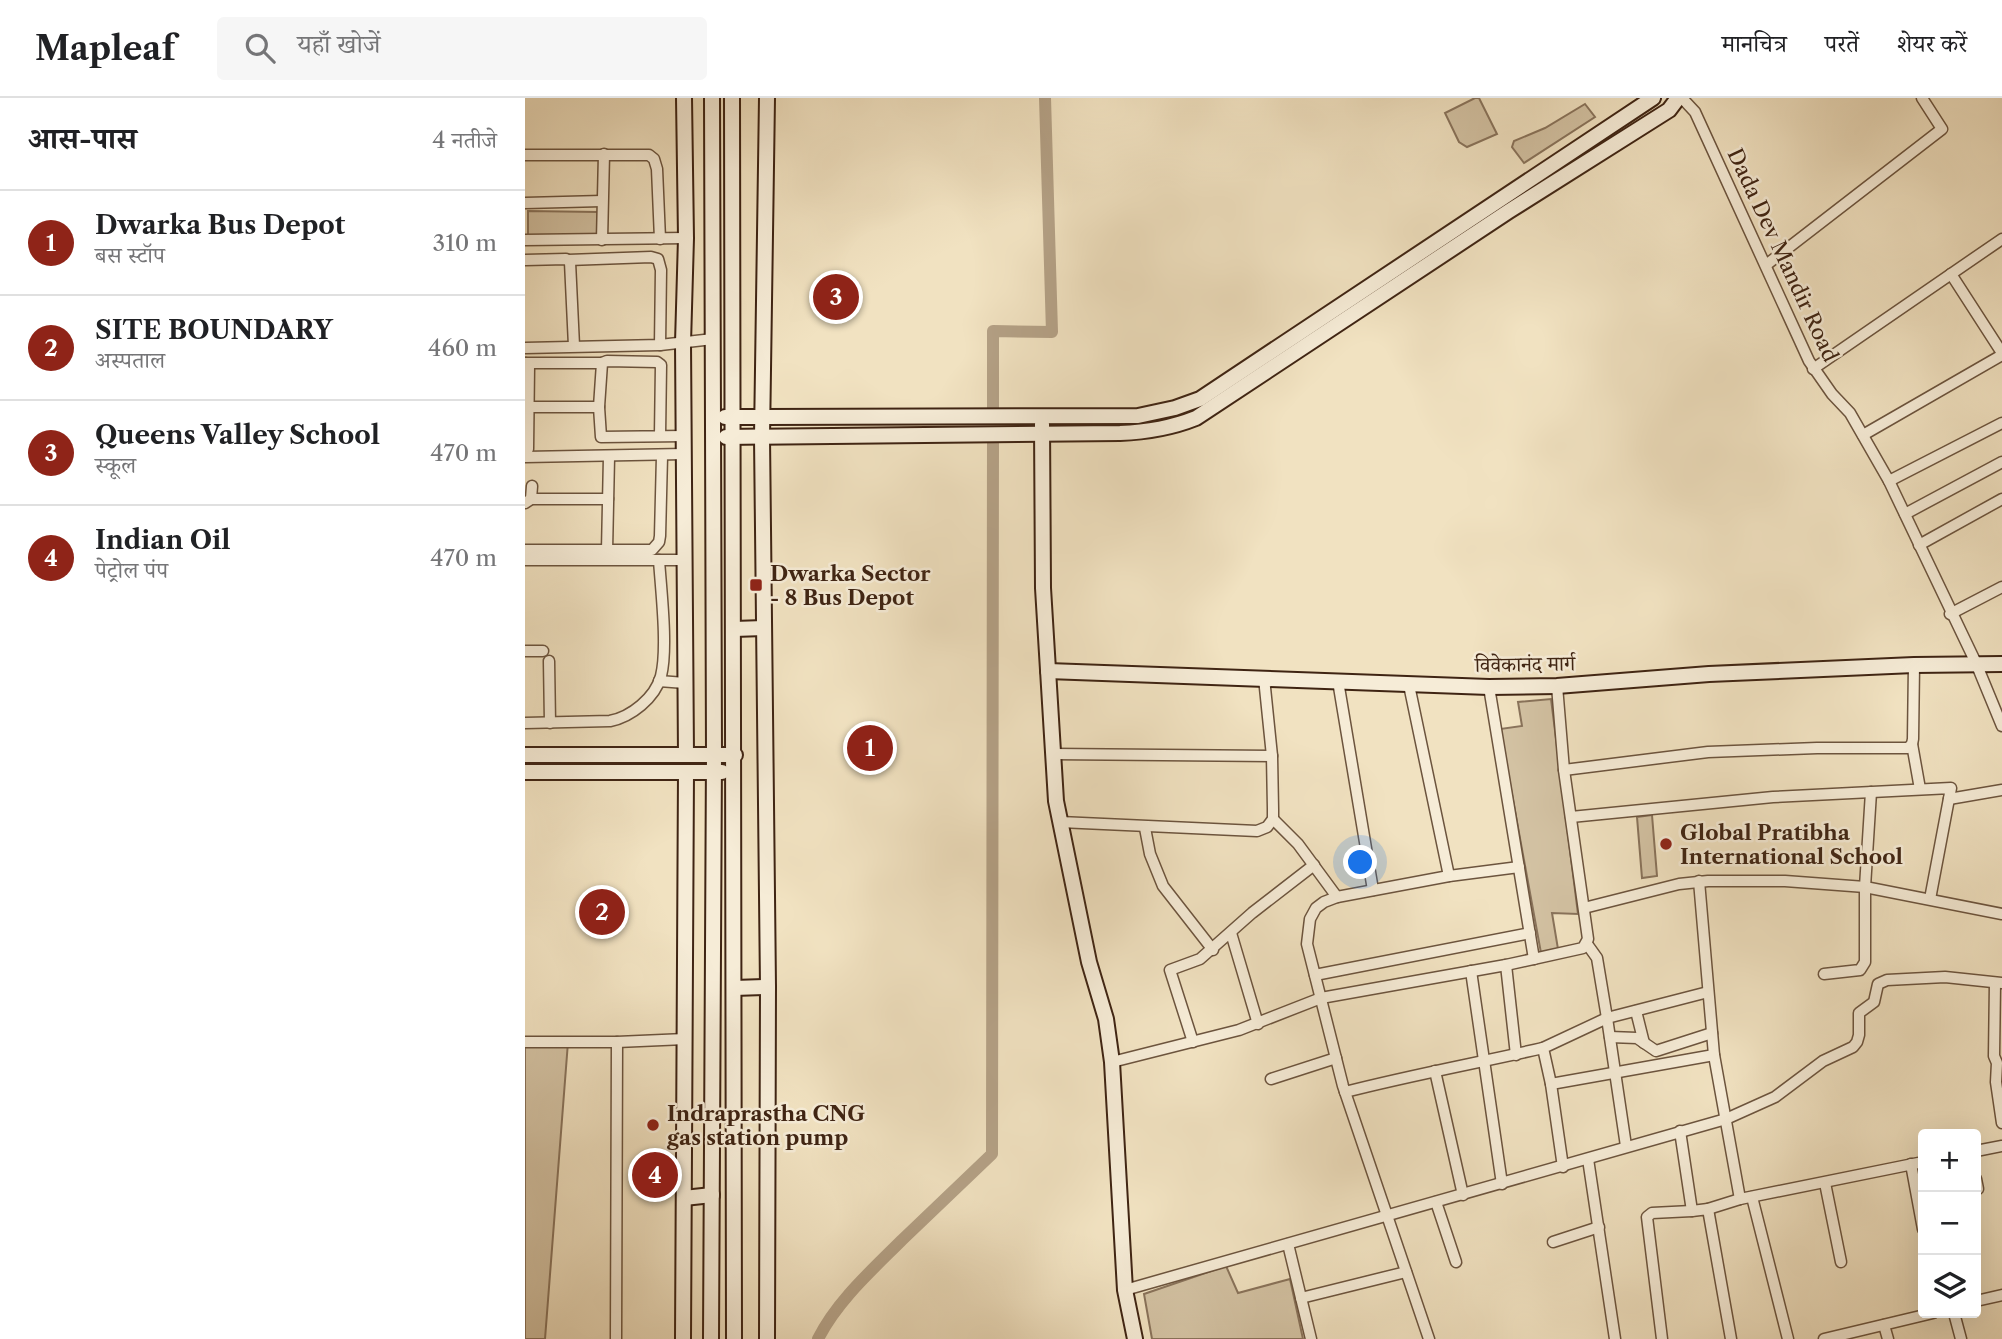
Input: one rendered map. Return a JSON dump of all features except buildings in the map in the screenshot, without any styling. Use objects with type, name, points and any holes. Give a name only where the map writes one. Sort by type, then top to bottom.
[{"type":"street","points":[[684,98],[686,755]]},
{"type":"street","points":[[711,1339],[714,772],[712,98]]},
{"type":"street","points":[[732,98],[734,1339]]},
{"type":"street","points":[[767,98],[762,436],[768,987],[767,1339]]},
{"type":"street","points":[[713,417],[1138,416],[1200,400],[1653,98]]},
{"type":"street","points":[[713,437],[1153,432],[1196,418],[1509,211],[1668,110],[1680,98]]},
{"type":"street","name":"Dada Dev Mandir Road","points":[[1680,98],[1695,112],[1813,369],[1850,413],[1889,481],[1950,614],[1976,663],[2001,723]]},
{"type":"street","points":[[1766,265],[1942,129],[1922,98]]},
{"type":"street","points":[[525,155],[645,153],[654,159],[657,169],[660,239]]},
{"type":"street","points":[[602,240],[604,154]]},
{"type":"street","points":[[525,203],[602,201]]},
{"type":"street","points":[[525,240],[686,237]]},
{"type":"street","points":[[1813,369],[2002,240]]},
{"type":"street","points":[[525,260],[651,257],[660,261],[660,345]]},
{"type":"street","points":[[568,260],[571,266],[574,346]]},
{"type":"street","points":[[1863,435],[2002,354],[1951,274]]},
{"type":"street","points":[[525,348],[660,345],[713,339]]},
{"type":"street","points":[[526,363],[657,362],[661,365],[660,435]]},
{"type":"street","points":[[526,363],[529,366],[528,449],[525,455],[609,457],[684,454]]},
{"type":"street","points":[[601,363],[599,407],[600,434],[603,438],[684,436]]},
{"type":"street","points":[[527,407],[599,407]]},
{"type":"street","points":[[1042,416],[1043,588],[1056,800],[1089,962],[1106,1019],[1112,1062],[1125,1290],[1135,1339]]},
{"type":"street","points":[[1889,481],[2002,423]]},
{"type":"street","points":[[525,550],[644,552],[657,547],[660,536],[662,456]]},
{"type":"street","points":[[607,551],[609,457]]},
{"type":"street","points":[[1905,514],[2002,462]]},
{"type":"street","points":[[532,486],[528,501],[608,499]]},
{"type":"street","points":[[1919,545],[2002,499]]},
{"type":"street","points":[[525,559],[685,560]]},
{"type":"street","points":[[525,723],[621,719],[651,694],[659,681],[663,665],[659,560]]},
{"type":"street","points":[[1950,614],[2002,587]]},
{"type":"street","points":[[734,629],[764,628]]},
{"type":"street","points":[[525,645],[543,648],[525,651]]},
{"type":"street","points":[[549,661],[549,723]]},
{"type":"street","name":"विवेकानंद मार्ग","points":[[1048,671],[1489,687],[1557,686],[1709,674],[2002,664]]},
{"type":"street","points":[[1914,665],[1912,744],[1920,789]]},
{"type":"street","points":[[1060,822],[1145,828],[1257,831],[1267,827],[1273,819],[1272,756],[1264,678]]},
{"type":"street","points":[[659,681],[685,683]]},
{"type":"street","points":[[1338,681],[1373,890]]},
{"type":"street","points":[[1409,685],[1449,876]]},
{"type":"street","points":[[1557,686],[1587,944],[1597,958],[1617,1073],[1626,1146]]},
{"type":"street","points":[[1489,687],[1534,960]]},
{"type":"street","points":[[1565,770],[1707,752],[1817,748],[1899,749],[1908,748],[1912,744]]},
{"type":"street","points":[[1053,754],[1272,756]]},
{"type":"street","points":[[525,755],[735,755]]},
{"type":"street","points":[[525,772],[734,773]]},
{"type":"street","points":[[683,1339],[686,772]]},
{"type":"street","points":[[1571,817],[1773,797],[1951,788],[1930,899]]},
{"type":"street","points":[[1949,799],[2002,790]]},
{"type":"street","points":[[1824,974],[1856,971],[1864,967],[1865,887],[1871,792]]},
{"type":"street","points":[[1273,819],[1298,844],[1337,897]]},
{"type":"street","points":[[1145,828],[1150,853],[1163,886],[1213,950]]},
{"type":"street","points":[[1193,1042],[1170,970],[1200,959],[1213,950],[1252,913],[1314,865]]},
{"type":"street","points":[[1429,1339],[1345,1093],[1307,944],[1310,919],[1316,908],[1337,897],[1449,876],[1519,867]]},
{"type":"street","points":[[1584,908],[1699,881],[1785,881],[1865,887],[2002,914]]},
{"type":"street","points":[[1699,881],[1714,1055],[1740,1199]]},
{"type":"street","points":[[1231,933],[1258,1024]]},
{"type":"street","points":[[1315,975],[1530,933]]},
{"type":"street","points":[[1112,1062],[1258,1024],[1321,998],[1534,960],[1577,951],[1587,944]]},
{"type":"street","points":[[1506,965],[1516,1055]]},
{"type":"street","points":[[1471,971],[1502,1184]]},
{"type":"street","points":[[1125,1290],[1726,1119],[1775,1097],[1823,1061],[1853,1047],[1859,1035],[1859,1013],[1874,1002],[1877,988],[1882,982],[1944,977],[1998,983],[1994,1056],[1997,1063],[1996,1082],[2002,1124]]},
{"type":"street","points":[[734,988],[768,987]]},
{"type":"street","points":[[1345,1093],[1435,1070],[1543,1048],[1607,1018],[1708,992]]},
{"type":"street","points":[[1636,1011],[1644,1043]]},
{"type":"street","points":[[1610,1037],[1637,1038],[1656,1051],[1683,1045],[1712,1033]]},
{"type":"street","points":[[525,1042],[685,1039]]},
{"type":"street","points":[[616,1339],[617,1042]]},
{"type":"street","points":[[1543,1048],[1552,1084],[1563,1167]]},
{"type":"street","points":[[1552,1084],[1714,1055]]},
{"type":"street","points":[[1271,1079],[1336,1058]]},
{"type":"street","points":[[1435,1070],[1463,1195]]},
{"type":"street","points":[[1680,1130],[1692,1211]]},
{"type":"street","points":[[1981,1150],[2002,1146]]},
{"type":"street","points":[[1588,1159],[1615,1339]]},
{"type":"street","points":[[1662,1339],[1647,1217],[1652,1213],[1708,1209],[1740,1199],[1918,1163]]},
{"type":"street","points":[[1911,1164],[1918,1202]]},
{"type":"street","points":[[1825,1183],[1841,1262]]},
{"type":"street","points":[[684,1198],[712,1195]]},
{"type":"street","points":[[1752,1197],[1788,1339]]},
{"type":"street","points":[[1436,1202],[1456,1262]]},
{"type":"street","points":[[1708,1209],[1731,1339]]},
{"type":"street","points":[[1553,1241],[1599,1227]]},
{"type":"street","points":[[1288,1244],[1311,1339]]},
{"type":"street","points":[[1301,1298],[1406,1272]]},
{"type":"street","points":[[1981,1300],[2002,1294]]},
{"type":"street","points":[[1824,1339],[1918,1317]]},
{"type":"street","points":[[1955,1318],[1961,1339]]},
{"type":"street","points":[[1884,1325],[1888,1339]]},
{"type":"shaded area","points":[[1479,98],[1497,134],[1467,147],[1459,142],[1445,113]]},
{"type":"shaded area","points":[[1585,104],[1595,117],[1524,163],[1512,147],[1514,141],[1545,128]]},
{"type":"shaded area","points":[[528,211],[598,212],[597,236],[528,236]]},
{"type":"shaded area","points":[[1551,699],[1578,914],[1552,913],[1558,949],[1541,953],[1500,729],[1522,726],[1518,702]]},
{"type":"shaded area","points":[[1652,815],[1657,876],[1642,878],[1637,817]]},
{"type":"shaded area","points":[[568,1042],[545,1339],[525,1339],[525,1043]]},
{"type":"shaded area","points":[[1226,1266],[1238,1293],[1290,1279],[1303,1339],[1152,1339],[1144,1294]]},
{"type":"waterway","points":[[993,409],[993,331],[1052,332],[1045,98]]},
{"type":"waterway","points":[[818,1339],[856,1286],[992,1154],[993,440]]},
{"type":"place","name":"Queens Valley School","points":[[836,297]]},
{"type":"place","name":"Dwarka Sector - 8 Bus Depot","points":[[756,585]]},
{"type":"place","name":"Dwarka Bus Depot","points":[[870,748]]},
{"type":"place","name":"Global Pratibha International School","points":[[1666,844]]},
{"type":"place","name":"SITE BOUNDARY","points":[[602,912]]},
{"type":"place","name":"Indraprastha CNG gas station pump","points":[[653,1125]]},
{"type":"place","name":"Indian Oil","points":[[655,1175]]}]
